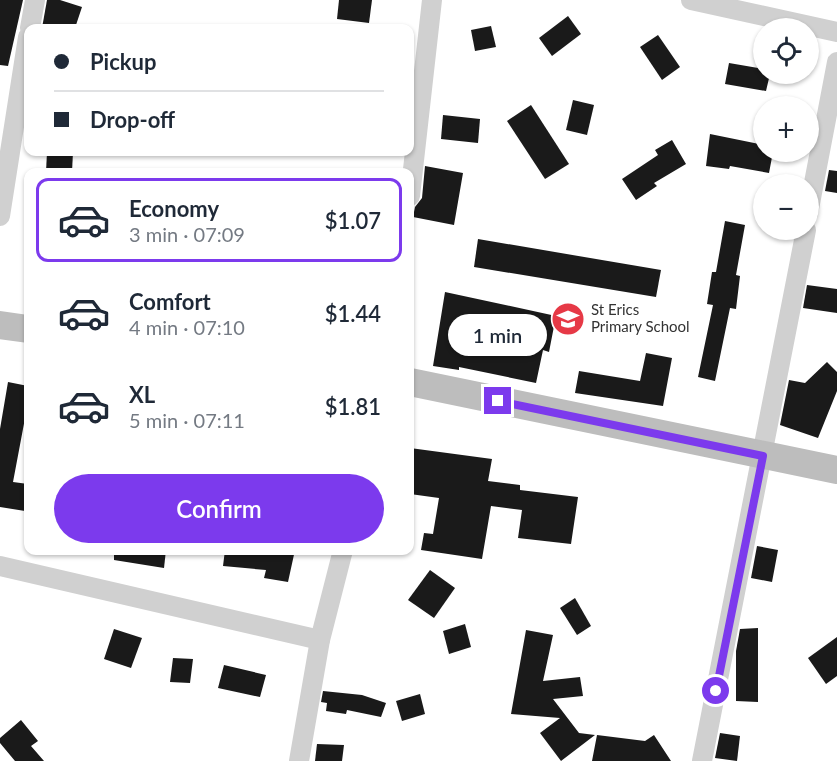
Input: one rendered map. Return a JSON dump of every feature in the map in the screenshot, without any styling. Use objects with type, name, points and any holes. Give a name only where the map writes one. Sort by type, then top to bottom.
[{"type":"street","points":[[31,24],[35,0]]},
{"type":"street","points":[[413,168],[432,0]]},
{"type":"street","points":[[691,0],[837,32]]},
{"type":"street","points":[[0,216],[9,86],[24,47]]},
{"type":"street","points":[[816,174],[837,62]]},
{"type":"street","points":[[702,761],[804,240]]},
{"type":"street","points":[[0,325],[24,328]]},
{"type":"street","points":[[414,383],[837,470]]},
{"type":"street","points":[[300,761],[320,640],[343,555]]},
{"type":"street","points":[[0,566],[320,640]]},
{"type":"building","points":[[0,0],[23,0],[8,66],[0,65]]},
{"type":"building","points":[[47,0],[60,0],[82,7],[76,24],[43,24]]},
{"type":"building","points":[[339,0],[372,0],[369,23],[337,19]]},
{"type":"building","points":[[568,16],[581,34],[552,56],[539,38]]},
{"type":"building","points":[[491,26],[496,47],[475,51],[471,30]]},
{"type":"building","points":[[658,35],[680,67],[662,80],[640,47]]},
{"type":"building","points":[[729,63],[753,67],[753,84],[768,84],[766,91],[725,84]]},
{"type":"building","points":[[573,100],[594,105],[587,135],[566,130]]},
{"type":"building","points":[[531,105],[569,164],[545,179],[507,121]]},
{"type":"building","points":[[443,115],[480,119],[478,143],[441,139]]},
{"type":"building","points":[[710,134],[753,143],[753,162],[771,162],[769,173],[730,166],[729,169],[706,166]]},
{"type":"building","points":[[672,140],[686,164],[654,183],[657,186],[636,200],[622,179],[658,155],[655,150]]},
{"type":"building","points":[[47,156],[73,156],[72,168],[46,168]]},
{"type":"building","points":[[425,166],[463,173],[454,225],[414,217],[415,207],[422,198]]},
{"type":"building","points":[[829,170],[837,171],[837,193],[825,191]]},
{"type":"building","points":[[725,221],[745,225],[736,275],[740,276],[736,309],[730,308],[715,381],[698,377],[713,305],[707,304],[712,272],[716,272]]},
{"type":"building","points":[[478,239],[661,270],[656,297],[474,267]]},
{"type":"building","points":[[807,285],[837,289],[837,313],[803,308]]},
{"type":"building","points":[[445,292],[556,316],[549,352],[543,350],[536,383],[459,367],[459,370],[433,366]]},
{"type":"building","points":[[646,353],[672,358],[663,406],[575,393],[579,371],[640,381]]},
{"type":"building","points":[[827,362],[837,372],[837,391],[818,438],[780,425],[789,380],[805,383]]},
{"type":"building","points":[[8,382],[24,385],[24,424],[13,482],[24,483],[24,511],[0,507],[0,429]]},
{"type":"building","points":[[414,449],[492,459],[488,481],[520,485],[520,490],[578,497],[571,544],[518,538],[522,510],[491,506],[482,559],[421,550],[424,533],[433,534],[439,498],[414,495]]},
{"type":"building","points":[[757,546],[778,550],[772,582],[751,578]]},
{"type":"building","points":[[114,555],[165,555],[164,568],[114,560]]},
{"type":"building","points":[[224,555],[294,555],[288,582],[264,578],[266,570],[223,566]]},
{"type":"building","points":[[430,570],[455,588],[434,618],[408,600]]},
{"type":"building","points":[[575,598],[591,626],[577,635],[560,608]]},
{"type":"building","points":[[465,624],[471,647],[449,654],[443,631]]},
{"type":"building","points":[[758,628],[758,702],[736,701],[736,651],[740,629]]},
{"type":"building","points":[[114,629],[142,638],[131,668],[104,659]]},
{"type":"building","points":[[526,630],[553,635],[543,681],[580,677],[583,696],[553,699],[579,733],[595,735],[561,761],[540,733],[560,718],[511,714]]},
{"type":"building","points":[[837,637],[837,676],[826,684],[808,658]]},
{"type":"building","points":[[173,658],[193,659],[190,683],[170,682]]},
{"type":"building","points":[[224,665],[266,675],[260,697],[218,688]]},
{"type":"building","points":[[323,691],[362,695],[386,703],[381,717],[347,710],[346,714],[326,711],[327,703],[321,702]]},
{"type":"building","points":[[420,694],[425,714],[402,721],[396,701]]},
{"type":"building","points":[[21,720],[38,741],[31,746],[44,761],[15,761],[0,743],[0,738]]},
{"type":"building","points":[[720,733],[740,736],[737,761],[715,758]]},
{"type":"building","points":[[597,735],[645,741],[654,735],[671,761],[592,761]]},
{"type":"building","points":[[317,744],[344,745],[342,761],[315,761]]},
{"type":"place","name":"St Erics Primary School","points":[[568,319]]},
{"type":"route","points":[[498,401],[763,456],[716,691]]}]
